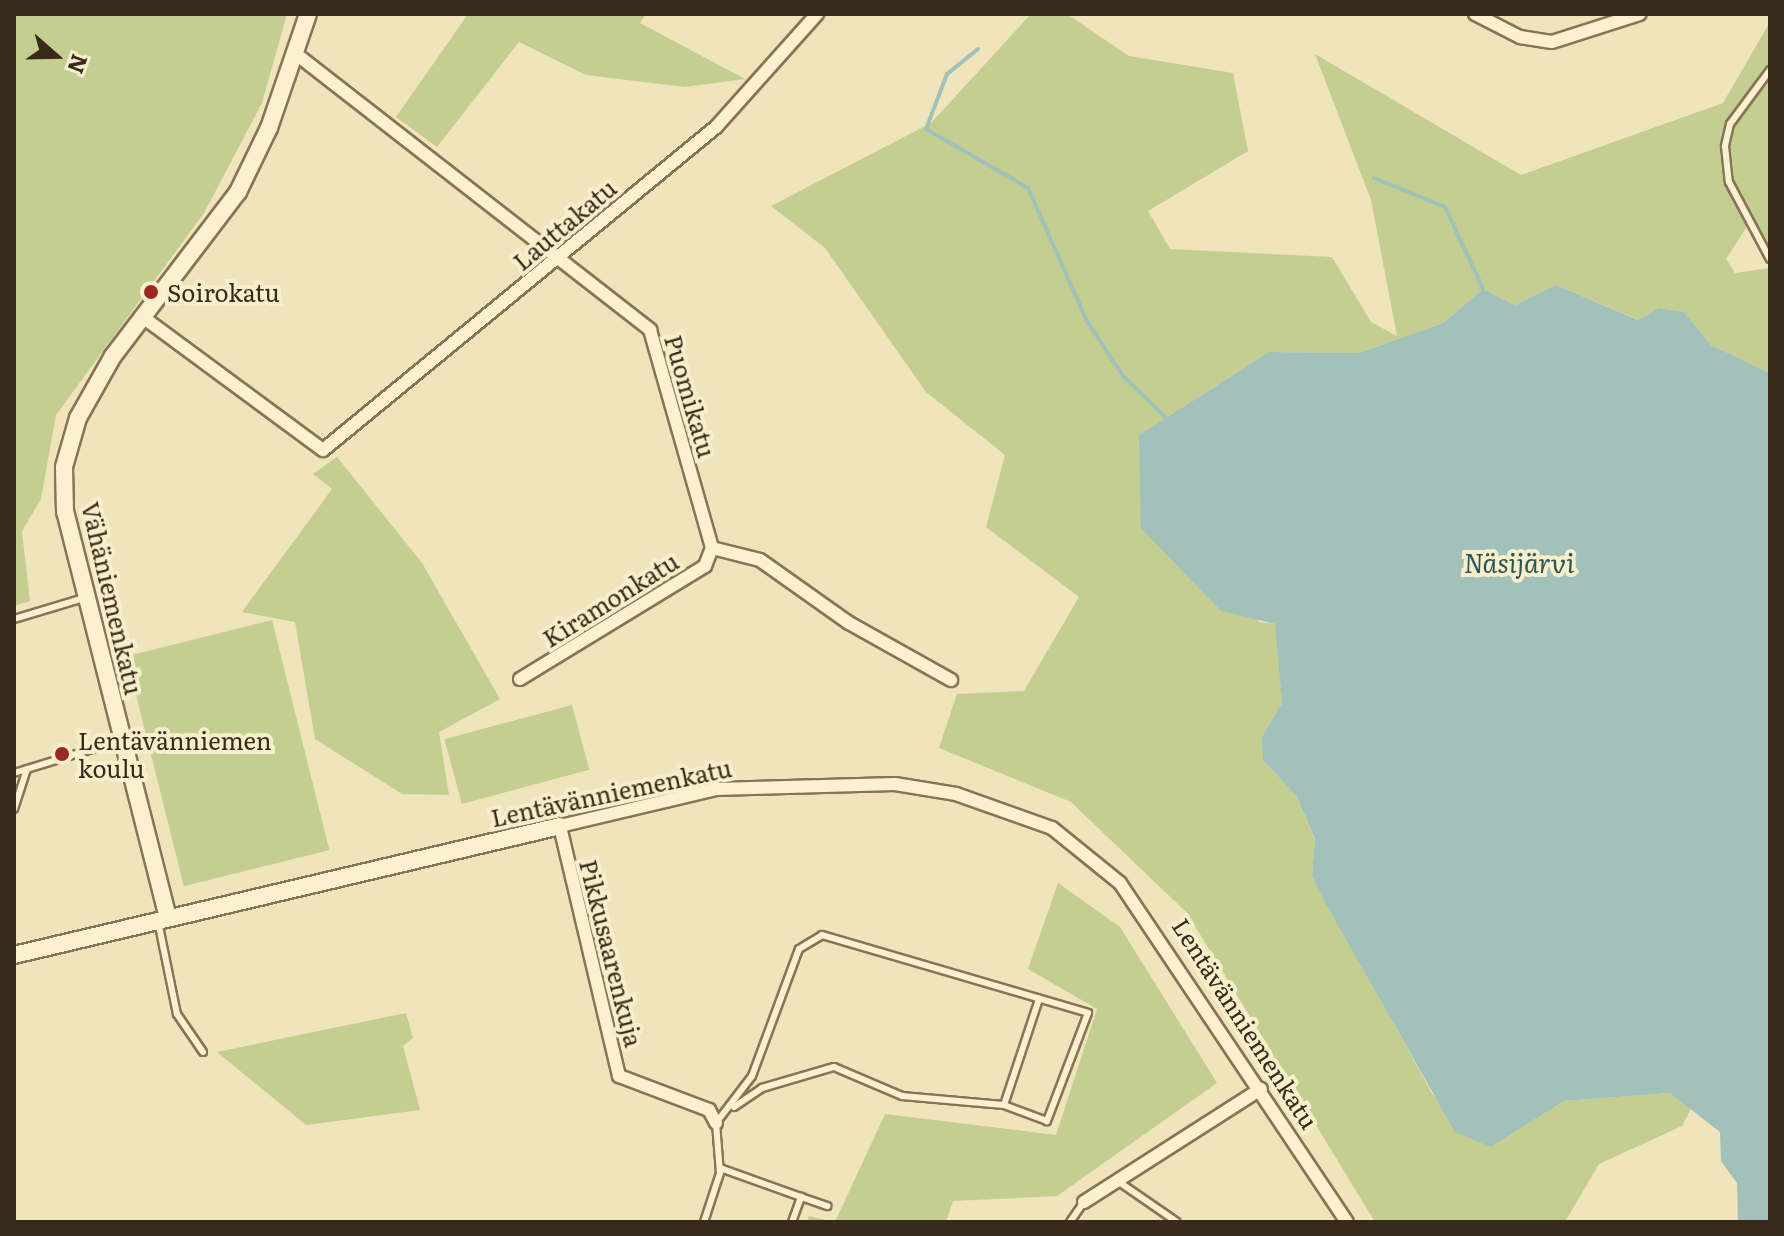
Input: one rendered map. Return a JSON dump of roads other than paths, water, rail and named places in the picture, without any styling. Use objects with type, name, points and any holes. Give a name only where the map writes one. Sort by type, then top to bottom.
[{"type":"street","name":"Vähäniemenkatu","points":[[163,920],[65,512],[64,467],[87,399],[238,192],[296,54],[308,14]]},
{"type":"street","name":"Lauttakatu","points":[[144,318],[323,450],[716,127],[817,14]]},
{"type":"street","points":[[1475,14],[1520,37],[1552,42],[1640,14]]},
{"type":"street","name":"Puomikatu","points":[[296,54],[650,330],[712,548]]},
{"type":"street","points":[[712,548],[760,560],[849,623],[951,680]]},
{"type":"street","name":"Kiramonkatu","points":[[520,679],[705,566],[712,548]]},
{"type":"street","name":"Lentävänniemenkatu","points":[[18,957],[716,789],[846,781],[956,794],[1052,828],[1120,883],[1261,1089],[1347,1222]]},
{"type":"street","name":"Pikkusaarenkuja","points":[[560,826],[619,1076],[709,1110],[716,1123]]},
{"type":"street","points":[[1084,1202],[1261,1089]]},
{"type":"lane","points":[[1770,70],[1730,124],[1725,146],[1729,182],[1770,259]]},
{"type":"lane","points":[[14,619],[86,598]]},
{"type":"lane","points":[[14,773],[121,740]]},
{"type":"lane","points":[[14,809],[27,769]]},
{"type":"lane","points":[[163,920],[177,1014],[203,1052]]},
{"type":"lane","points":[[704,1222],[720,1168],[716,1123],[762,1088],[834,1067],[902,1096],[968,1096],[1047,1121],[1088,1013],[822,935],[799,949],[772,1030],[731,1109]]},
{"type":"lane","points":[[1004,1105],[1039,999]]},
{"type":"lane","points":[[720,1168],[827,1206]]},
{"type":"lane","points":[[1119,1182],[1177,1222]]},
{"type":"lane","points":[[792,1222],[801,1197]]},
{"type":"lane","points":[[1070,1222],[1084,1202]]},
{"type":"water","name":"Näsijärvi","points":[[1556,285],[1638,320],[1659,308],[1684,312],[1711,345],[1770,373],[1770,1222],[1738,1222],[1737,1183],[1721,1161],[1720,1132],[1670,1093],[1564,1101],[1491,1147],[1455,1132],[1312,876],[1315,839],[1297,797],[1263,760],[1261,738],[1282,703],[1275,624],[1221,611],[1141,528],[1139,435],[1269,352],[1359,353],[1443,323],[1483,289],[1515,305]]},
{"type":"waterway","points":[[978,49],[947,74],[926,129],[1028,188],[1087,321],[1123,376],[1166,418]]},
{"type":"waterway","points":[[1374,178],[1445,207],[1483,289]]},
{"type":"place","name":"Soirokatu","points":[[151,292]]},
{"type":"place","name":"Lentävänniemen koulu","points":[[62,754]]}]
